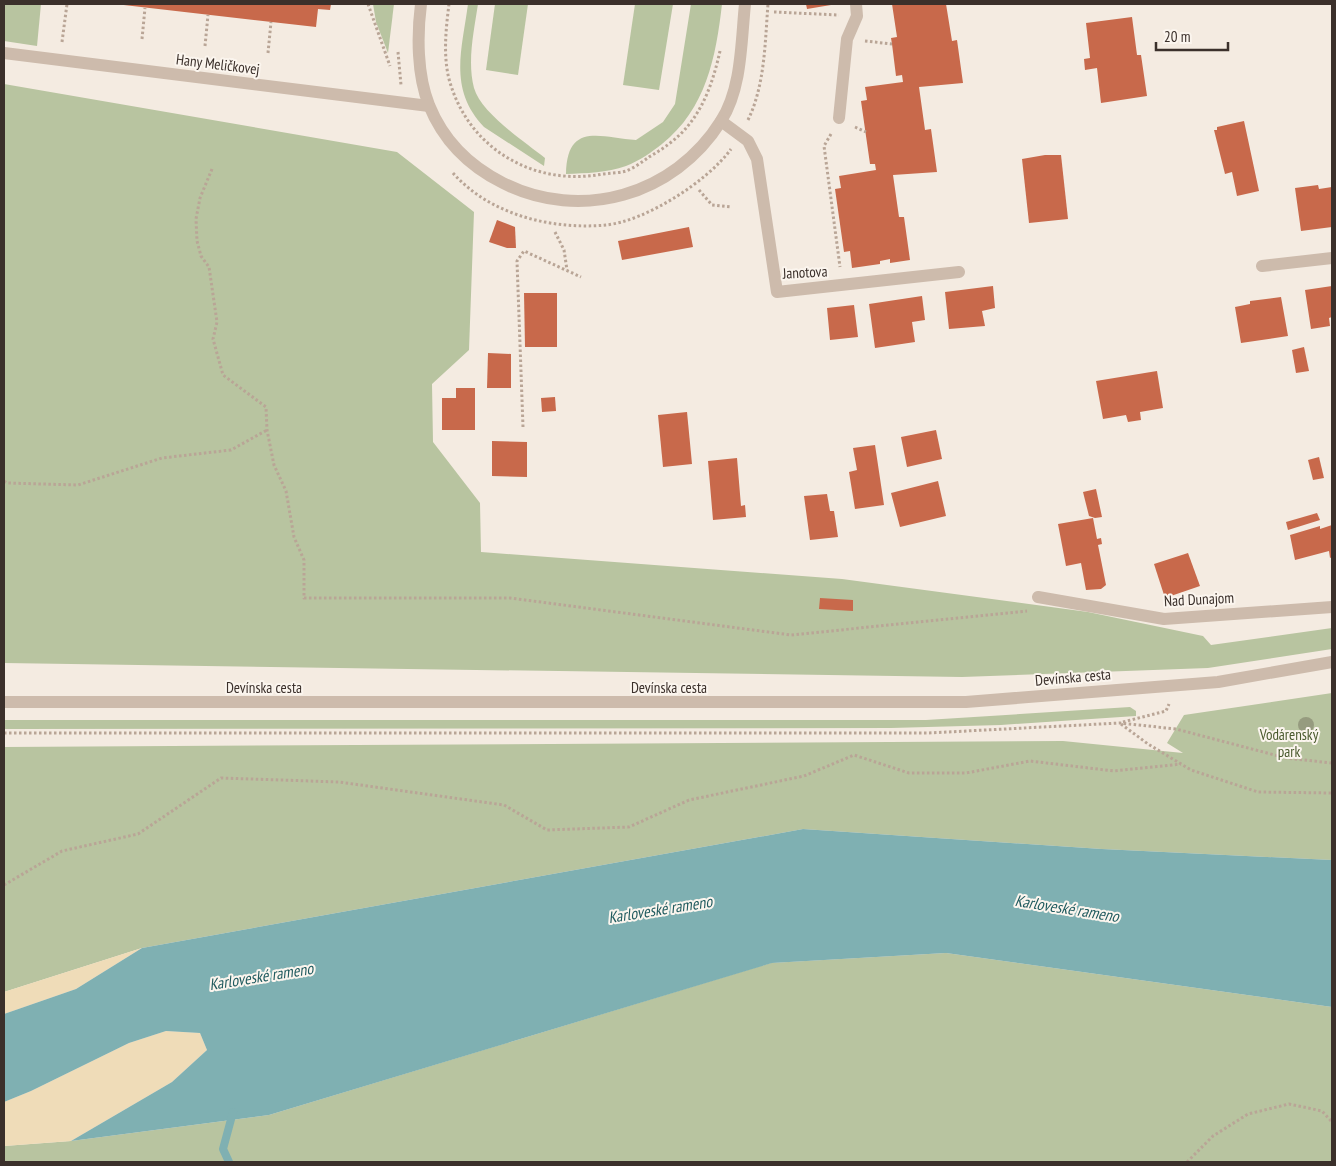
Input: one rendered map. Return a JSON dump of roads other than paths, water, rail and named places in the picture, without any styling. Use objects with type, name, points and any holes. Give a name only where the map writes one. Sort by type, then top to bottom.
[{"type":"street","points":[[421,4],[421,71],[429,106],[454,147],[478,168],[517,190],[560,201],[604,200],[626,196],[649,187],[679,167],[705,142],[721,121],[732,95],[737,71],[745,4]]},
{"type":"street","points":[[839,118],[847,39],[856,10]]},
{"type":"street","name":"Hany Meličkovej","points":[[4,53],[429,106]]},
{"type":"street","name":"Janotova","points":[[721,121],[748,141],[757,159],[777,292],[959,272]]},
{"type":"street","points":[[1262,266],[1332,258]]},
{"type":"street","name":"Nad Dunajom","points":[[1038,597],[1164,619],[1332,607]]},
{"type":"street","name":"Devínska cesta","points":[[4,702],[966,702],[1218,682],[1332,662]]},
{"type":"water","name":"Karloveské rameno","points":[[803,829],[1102,849],[1332,860],[1332,1007],[946,953],[772,963],[269,1115],[71,1141],[172,1082],[207,1050],[200,1033],[166,1031],[129,1043],[31,1091],[4,1102],[4,1014],[76,989],[142,948]]},
{"type":"waterway","points":[[229,1162],[223,1149],[233,1112]]},
{"type":"park label","name":"Vodárenský park","points":[[1289,742]]}]
